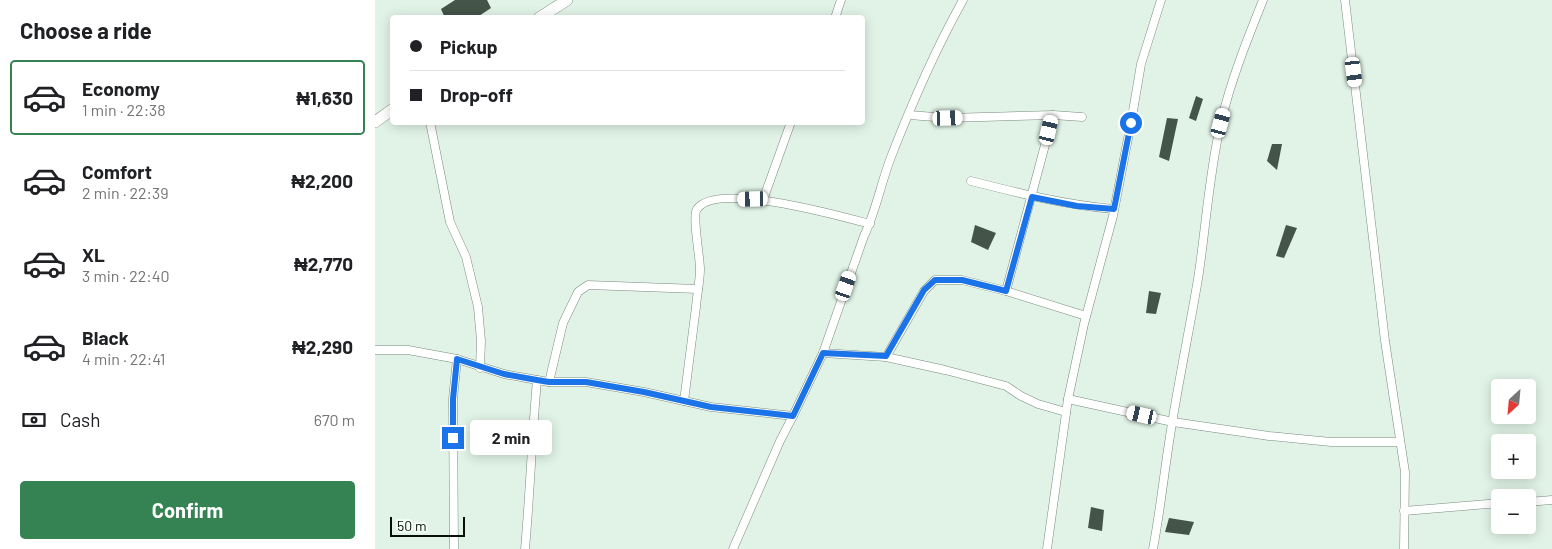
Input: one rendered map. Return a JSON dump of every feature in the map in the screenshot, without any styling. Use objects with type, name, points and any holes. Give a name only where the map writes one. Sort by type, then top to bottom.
[{"type":"street","points":[[544,15],[567,0]]},
{"type":"street","points":[[836,15],[841,0]]},
{"type":"street","points":[[733,549],[780,441],[823,353],[891,158],[922,80],[963,0]]},
{"type":"street","points":[[1047,549],[1068,399],[1114,209],[1141,64],[1161,0]]},
{"type":"street","points":[[1153,549],[1198,278],[1209,190],[1221,123],[1238,64],[1263,0]]},
{"type":"street","points":[[1345,0],[1385,341],[1405,472],[1404,549]]},
{"type":"street","points":[[375,122],[390,111]]},
{"type":"street","points":[[909,115],[948,118],[1053,115],[1082,118]]},
{"type":"street","points":[[1006,291],[1053,115]]},
{"type":"street","points":[[431,125],[450,222],[466,258],[478,307],[481,341],[480,368]]},
{"type":"street","points":[[763,200],[790,125]]},
{"type":"street","points":[[971,181],[1032,197],[1077,206],[1114,209]]},
{"type":"street","points":[[684,401],[700,270],[698,240],[694,220],[696,210],[703,202],[763,200],[810,208],[869,224]]},
{"type":"street","points":[[886,356],[924,290],[935,280],[962,280],[1006,291],[1087,316]]},
{"type":"street","points":[[549,382],[563,323],[578,292],[588,286],[698,289]]},
{"type":"street","points":[[375,350],[408,350],[457,359],[480,368],[537,380],[549,382],[586,382],[711,407],[793,416]]},
{"type":"street","points":[[823,353],[886,356],[1006,386],[1021,396],[1039,404],[1066,412]]},
{"type":"street","points":[[454,549],[453,399],[457,359]]},
{"type":"street","points":[[525,549],[530,500],[531,443],[537,380]]},
{"type":"street","points":[[1068,399],[1173,422],[1269,436],[1331,442],[1400,442]]},
{"type":"street","points":[[1536,501],[1552,500]]},
{"type":"street","points":[[1404,511],[1491,504]]},
{"type":"building","points":[[455,0],[487,0],[491,8],[480,15],[444,15],[441,9]]},
{"type":"building","points":[[1196,96],[1203,99],[1196,121],[1189,118]]},
{"type":"building","points":[[1167,118],[1178,119],[1169,161],[1159,157]]},
{"type":"building","points":[[1272,144],[1282,144],[1277,170],[1267,161]]},
{"type":"building","points":[[975,225],[996,233],[988,250],[971,242]]},
{"type":"building","points":[[1286,225],[1297,228],[1284,258],[1276,256]]},
{"type":"building","points":[[1149,291],[1161,293],[1156,314],[1146,313]]},
{"type":"building","points":[[1091,507],[1104,510],[1102,531],[1088,528]]},
{"type":"building","points":[[1169,518],[1194,522],[1189,535],[1165,532]]},
{"type":"route","points":[[453,438],[453,399],[457,359],[480,368],[537,380],[549,382],[586,382],[644,392],[711,407],[793,416],[823,353],[886,356],[924,290],[935,280],[962,280],[1006,291],[1032,197],[1077,206],[1114,209],[1131,123]]}]
